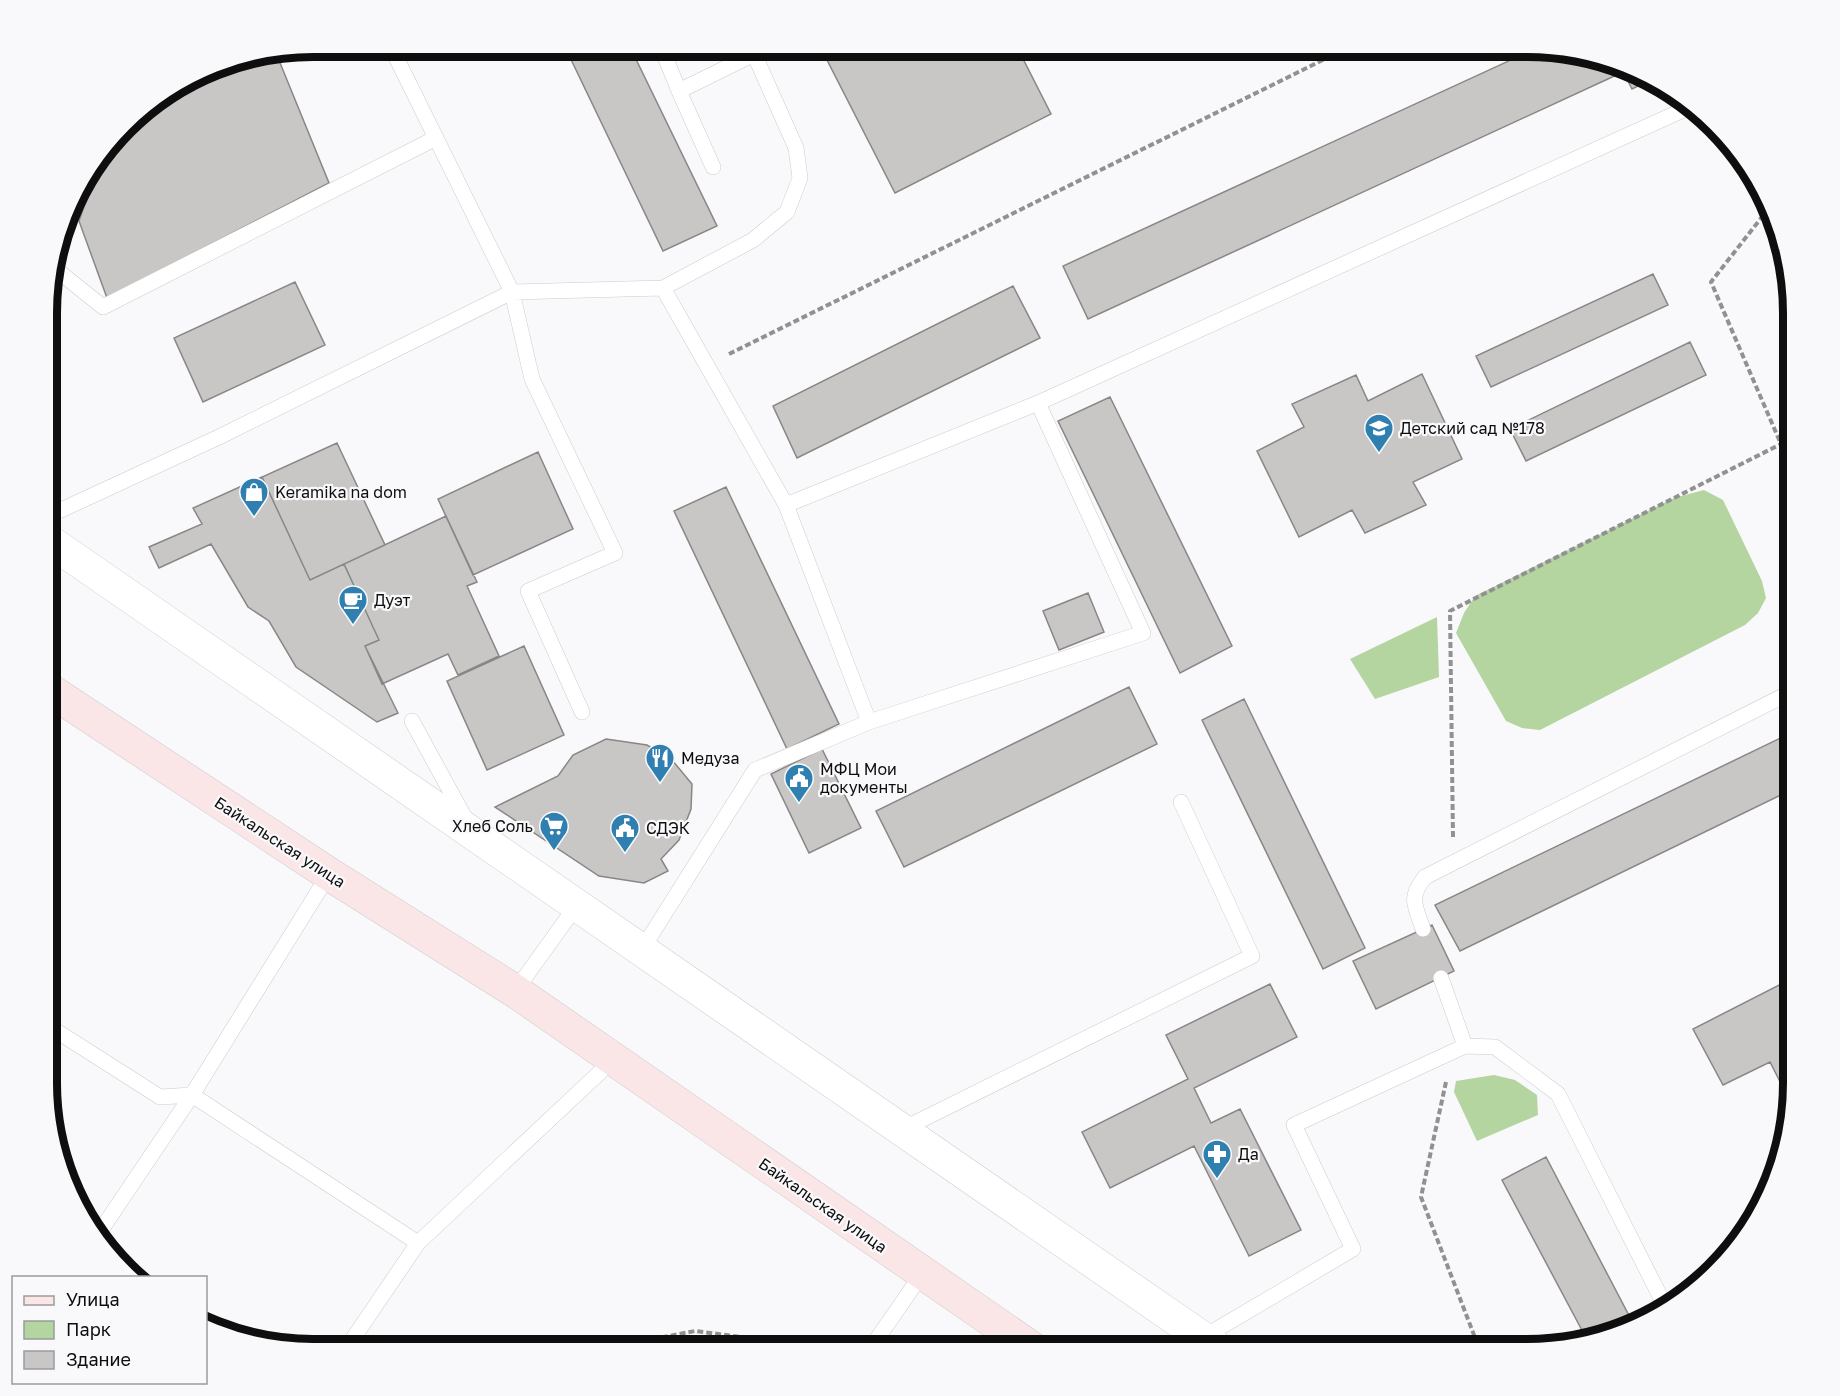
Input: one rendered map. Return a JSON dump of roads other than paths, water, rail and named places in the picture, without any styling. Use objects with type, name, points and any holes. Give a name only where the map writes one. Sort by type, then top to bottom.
[{"type":"main road","name":"Байкальская улица","points":[[57,695],[329,874],[515,991],[1018,1339]]},
{"type":"street","points":[[57,546],[1204,1339]]},
{"type":"lane","points":[[396,57],[512,292],[532,379],[615,553],[528,591],[582,712]]},
{"type":"lane","points":[[665,57],[713,167]]},
{"type":"lane","points":[[679,91],[740,57]]},
{"type":"lane","points":[[57,512],[219,437],[512,292],[663,288],[753,240],[787,212],[800,178],[796,148],[755,57]]},
{"type":"lane","points":[[786,505],[1038,404],[1683,110]]},
{"type":"lane","points":[[60,273],[103,307],[436,138]]},
{"type":"lane","points":[[663,288],[786,505],[869,722]]},
{"type":"lane","points":[[641,951],[755,770],[869,722],[1143,633],[1038,404]]},
{"type":"lane","points":[[1423,929],[1414,901],[1416,889],[1425,877],[1783,696]]},
{"type":"lane","points":[[411,721],[473,833]]},
{"type":"lane","points":[[903,1129],[1252,957],[1181,802]]},
{"type":"lane","points":[[102,1228],[192,1095],[329,874]]},
{"type":"lane","points":[[515,991],[577,905]]},
{"type":"lane","points":[[1441,978],[1459,1049]]},
{"type":"lane","points":[[57,1031],[160,1097],[192,1095],[418,1243]]},
{"type":"lane","points":[[1218,1339],[1353,1249],[1294,1125],[1459,1049],[1495,1047],[1558,1094],[1662,1300]]},
{"type":"lane","points":[[353,1339],[418,1243],[614,1059]]},
{"type":"lane","points":[[877,1339],[922,1274]]},
{"type":"place","name":"Детский сад №178","points":[[1379,454]]},
{"type":"place","name":"Keramika na dom","points":[[254,518]]},
{"type":"place","name":"Дуэт","points":[[353,626]]},
{"type":"place","name":"Медуза","points":[[660,784]]},
{"type":"place","name":"МФЦ Мои документы","points":[[799,804]]},
{"type":"place","name":"Хлеб Соль","points":[[554,852]]},
{"type":"place","name":"СДЭК","points":[[625,854]]},
{"type":"place","name":"Да","points":[[1217,1180]]}]
